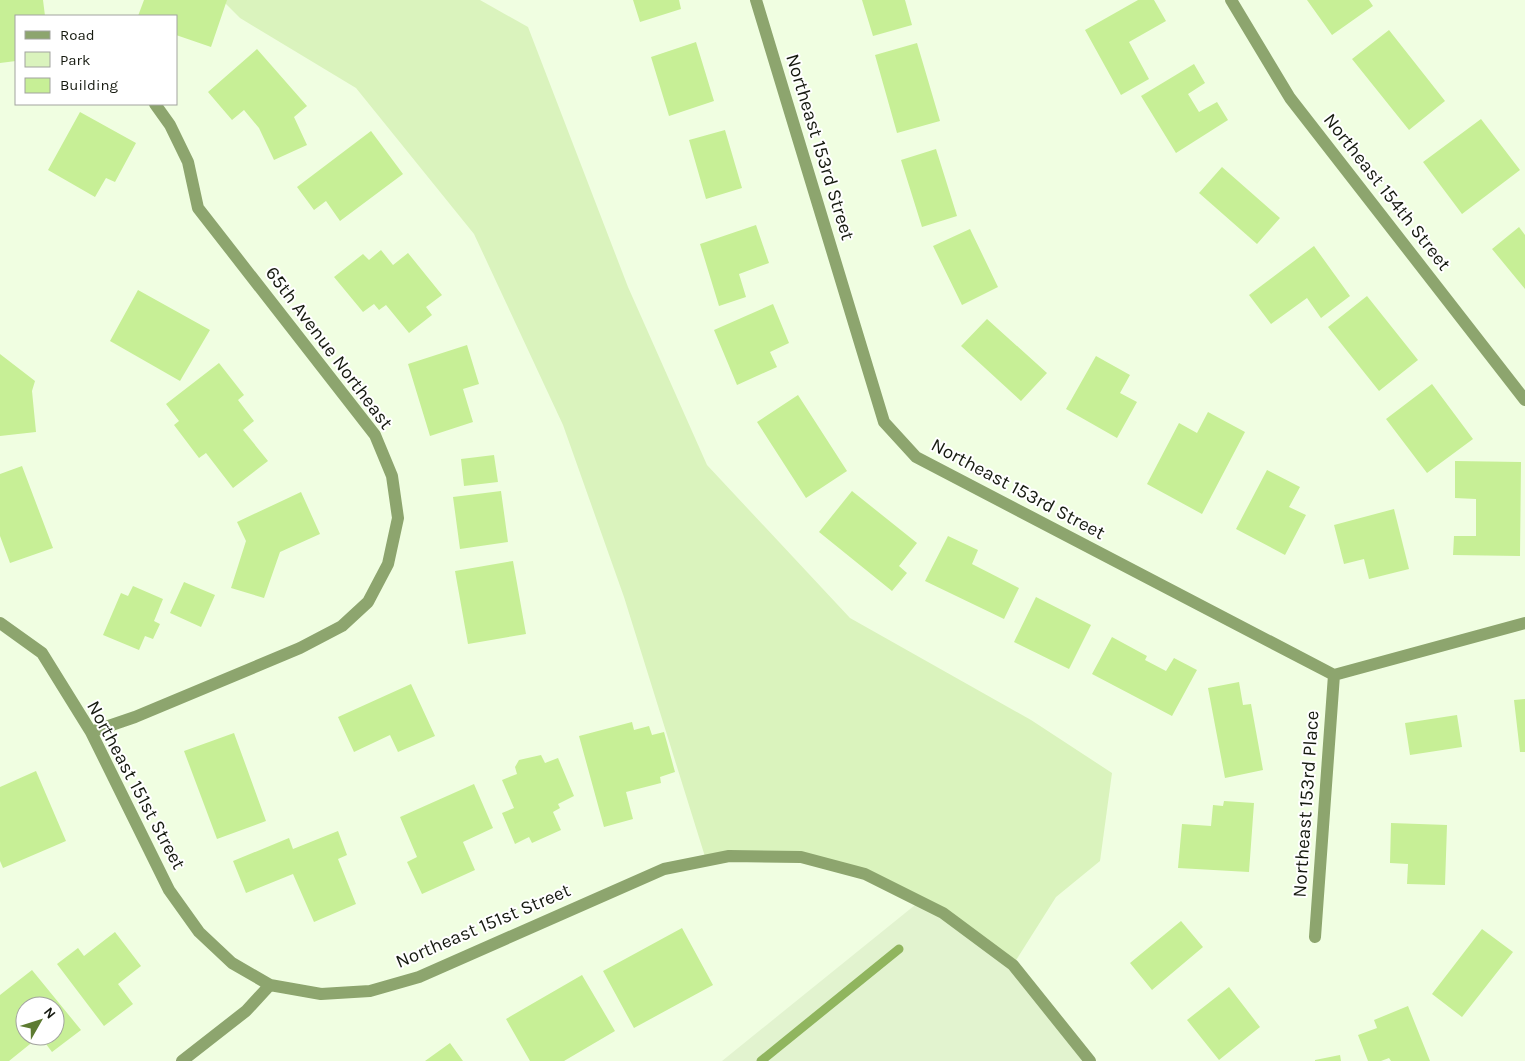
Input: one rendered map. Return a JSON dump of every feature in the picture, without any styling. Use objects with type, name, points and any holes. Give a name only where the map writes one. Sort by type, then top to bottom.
[{"type":"street","name":"Northeast 153rd Street","points":[[756,0],[884,422],[916,458],[1334,675]]},
{"type":"street","name":"Northeast 154th Street","points":[[1231,0],[1290,98],[1525,400]]},
{"type":"street","name":"65th Avenue Northeast","points":[[91,732],[135,717],[300,648],[342,626],[368,602],[388,564],[398,518],[392,476],[375,434],[198,208],[188,162],[170,125],[156,105]]},
{"type":"street","name":"Northeast 151st Street","points":[[0,623],[42,653],[91,732],[169,890],[199,932],[232,963],[270,985],[321,994],[370,991],[419,977],[664,869],[729,856],[801,857],[865,874],[943,913],[1013,965],[1090,1061]]},
{"type":"street","points":[[1334,675],[1525,623]]},
{"type":"street","name":"Northeast 153rd Place","points":[[1315,937],[1334,675]]},
{"type":"street","points":[[182,1061],[246,1011],[270,985]]},
{"type":"shaded area","points":[[920,901],[1012,966],[1090,1061],[722,1061]]},
{"type":"green space","points":[[222,0],[480,0],[528,27],[628,287],[707,465],[850,618],[1031,720],[1112,773],[1100,861],[1056,897],[1013,965],[943,913],[865,874],[801,857],[707,863],[624,597],[563,425],[474,234],[356,88],[240,18]]},
{"type":"building","points":[[0,0],[43,0],[45,15],[15,15],[15,61],[0,63]]},
{"type":"building","points":[[144,0],[227,0],[211,47],[178,36],[178,15],[138,15]]},
{"type":"building","points":[[633,0],[679,0],[681,9],[640,22]]},
{"type":"building","points":[[862,0],[905,0],[912,25],[873,36]]},
{"type":"building","points":[[1138,0],[1154,0],[1166,21],[1129,42],[1149,79],[1121,95],[1085,30]]},
{"type":"building","points":[[1307,0],[1369,0],[1373,6],[1332,35]]},
{"type":"building","points":[[1389,30],[1445,101],[1409,130],[1352,59]]},
{"type":"building","points":[[696,42],[714,101],[669,116],[651,57]]},
{"type":"building","points":[[917,43],[940,121],[897,133],[875,55]]},
{"type":"building","points":[[257,49],[307,106],[294,117],[307,145],[274,160],[259,128],[244,110],[232,120],[208,92]]},
{"type":"building","points":[[1194,64],[1205,83],[1188,94],[1199,112],[1217,102],[1228,120],[1176,153],[1141,96]]},
{"type":"building","points":[[80,112],[136,143],[115,182],[106,178],[95,197],[48,170]]},
{"type":"building","points":[[1481,119],[1520,170],[1462,214],[1423,162]]},
{"type":"building","points":[[725,130],[742,188],[706,199],[689,140]]},
{"type":"building","points":[[371,131],[403,174],[340,221],[326,201],[314,210],[297,187]]},
{"type":"building","points":[[936,149],[957,216],[922,227],[901,160]]},
{"type":"building","points":[[1222,167],[1280,218],[1257,244],[1199,193]]},
{"type":"building","points":[[756,225],[769,263],[739,274],[746,297],[719,306],[700,244]]},
{"type":"building","points":[[1519,227],[1525,235],[1525,289],[1492,249]]},
{"type":"building","points":[[970,229],[998,287],[962,305],[933,246]]},
{"type":"building","points":[[1314,246],[1350,296],[1321,318],[1307,298],[1271,324],[1249,295]]},
{"type":"building","points":[[381,250],[393,265],[408,253],[442,295],[426,307],[432,315],[409,333],[386,305],[379,310],[374,304],[363,312],[334,277],[363,254],[369,260]]},
{"type":"building","points":[[138,290],[210,330],[180,381],[110,341]]},
{"type":"building","points":[[1367,296],[1418,360],[1379,391],[1328,327]]},
{"type":"building","points":[[773,304],[789,343],[770,352],[777,367],[737,385],[714,330]]},
{"type":"building","points":[[987,319],[1047,373],[1021,401],[961,346]]},
{"type":"building","points":[[467,345],[479,384],[463,389],[473,422],[430,436],[408,364]]},
{"type":"building","points":[[0,354],[35,381],[32,391],[36,432],[0,436]]},
{"type":"building","points":[[1096,356],[1130,375],[1120,393],[1137,402],[1117,438],[1066,409]]},
{"type":"building","points":[[219,363],[244,395],[238,400],[254,421],[243,430],[268,461],[233,488],[206,453],[199,458],[174,425],[179,421],[166,404]]},
{"type":"building","points":[[1432,384],[1473,439],[1427,473],[1386,419]]},
{"type":"building","points":[[798,395],[847,471],[806,498],[757,422]]},
{"type":"building","points":[[1208,412],[1245,432],[1202,514],[1147,484],[1179,423],[1197,433]]},
{"type":"building","points":[[494,455],[498,482],[464,486],[461,459]]},
{"type":"building","points":[[1455,461],[1521,462],[1520,556],[1453,555],[1454,536],[1476,536],[1476,499],[1455,498]]},
{"type":"building","points":[[22,466],[53,548],[10,563],[0,536],[0,474]]},
{"type":"building","points":[[1267,470],[1300,487],[1289,507],[1306,515],[1285,555],[1236,529]]},
{"type":"building","points":[[501,491],[508,542],[460,549],[453,497]]},
{"type":"building","points":[[852,491],[917,543],[899,566],[907,573],[892,591],[819,532]]},
{"type":"building","points":[[301,492],[320,534],[280,552],[264,598],[231,588],[246,541],[237,522]]},
{"type":"building","points":[[1394,509],[1409,569],[1369,579],[1364,559],[1344,564],[1334,525]]},
{"type":"building","points":[[948,536],[978,550],[972,564],[1019,588],[1004,619],[925,581]]},
{"type":"building","points":[[513,561],[526,634],[468,644],[455,571]]},
{"type":"building","points":[[184,582],[215,595],[201,627],[170,613]]},
{"type":"building","points":[[133,586],[163,599],[154,621],[160,624],[153,639],[145,636],[139,650],[103,635],[121,593],[128,596]]},
{"type":"building","points":[[1036,597],[1091,625],[1069,669],[1014,642]]},
{"type":"building","points":[[1112,637],[1147,656],[1145,660],[1166,671],[1174,658],[1197,670],[1172,716],[1092,674]]},
{"type":"building","points":[[1239,682],[1243,705],[1251,704],[1263,770],[1225,778],[1208,688]]},
{"type":"building","points":[[411,684],[435,736],[398,752],[390,735],[354,752],[338,717]]},
{"type":"building","points":[[1525,699],[1525,752],[1520,752],[1514,700]]},
{"type":"building","points":[[1457,715],[1462,747],[1410,755],[1405,723]]},
{"type":"building","points":[[632,722],[634,730],[649,726],[652,735],[664,732],[675,772],[660,777],[661,783],[626,792],[633,819],[604,827],[579,736]]},
{"type":"building","points":[[234,733],[266,821],[217,839],[184,751]]},
{"type":"building","points":[[541,755],[545,763],[558,758],[574,796],[558,804],[560,808],[553,812],[561,830],[532,843],[529,837],[515,844],[502,813],[514,808],[502,780],[517,774],[515,767],[519,760]]},
{"type":"building","points":[[36,771],[66,841],[3,868],[0,861],[0,787]]},
{"type":"building","points":[[474,784],[493,828],[463,842],[475,870],[422,894],[407,862],[417,857],[400,817]]},
{"type":"building","points":[[1224,801],[1254,803],[1249,872],[1178,868],[1182,824],[1211,826],[1213,805],[1223,806]]},
{"type":"building","points":[[1391,823],[1447,825],[1445,885],[1407,884],[1408,864],[1390,863]]},
{"type":"building","points":[[338,831],[347,855],[338,859],[356,904],[314,922],[293,874],[246,893],[233,861],[289,838],[293,849]]},
{"type":"building","points":[[1181,921],[1203,947],[1152,990],[1130,963]]},
{"type":"building","points":[[682,928],[713,985],[634,1028],[603,971]]},
{"type":"building","points":[[1482,929],[1513,952],[1462,1017],[1432,994]]},
{"type":"building","points":[[115,932],[141,966],[118,984],[133,1004],[104,1026],[57,964],[78,948],[84,956]]},
{"type":"building","points":[[32,970],[53,996],[15,996],[15,1046],[28,1046],[9,1061],[0,1061],[0,995]]},
{"type":"building","points":[[582,975],[615,1031],[564,1061],[530,1061],[506,1019]]},
{"type":"building","points":[[1229,987],[1260,1027],[1219,1060],[1187,1020]]},
{"type":"building","points":[[1408,1006],[1430,1061],[1391,1061],[1389,1058],[1381,1061],[1368,1061],[1358,1035],[1377,1028],[1374,1020]]},
{"type":"building","points":[[65,1010],[81,1030],[65,1042]]},
{"type":"building","points":[[450,1043],[463,1061],[425,1061]]},
{"type":"building","points":[[48,1046],[60,1046],[52,1052]]},
{"type":"building","points":[[1340,1055],[1341,1061],[1315,1061],[1315,1060]]},
{"type":"waterway","points":[[761,1061],[899,949]]}]
